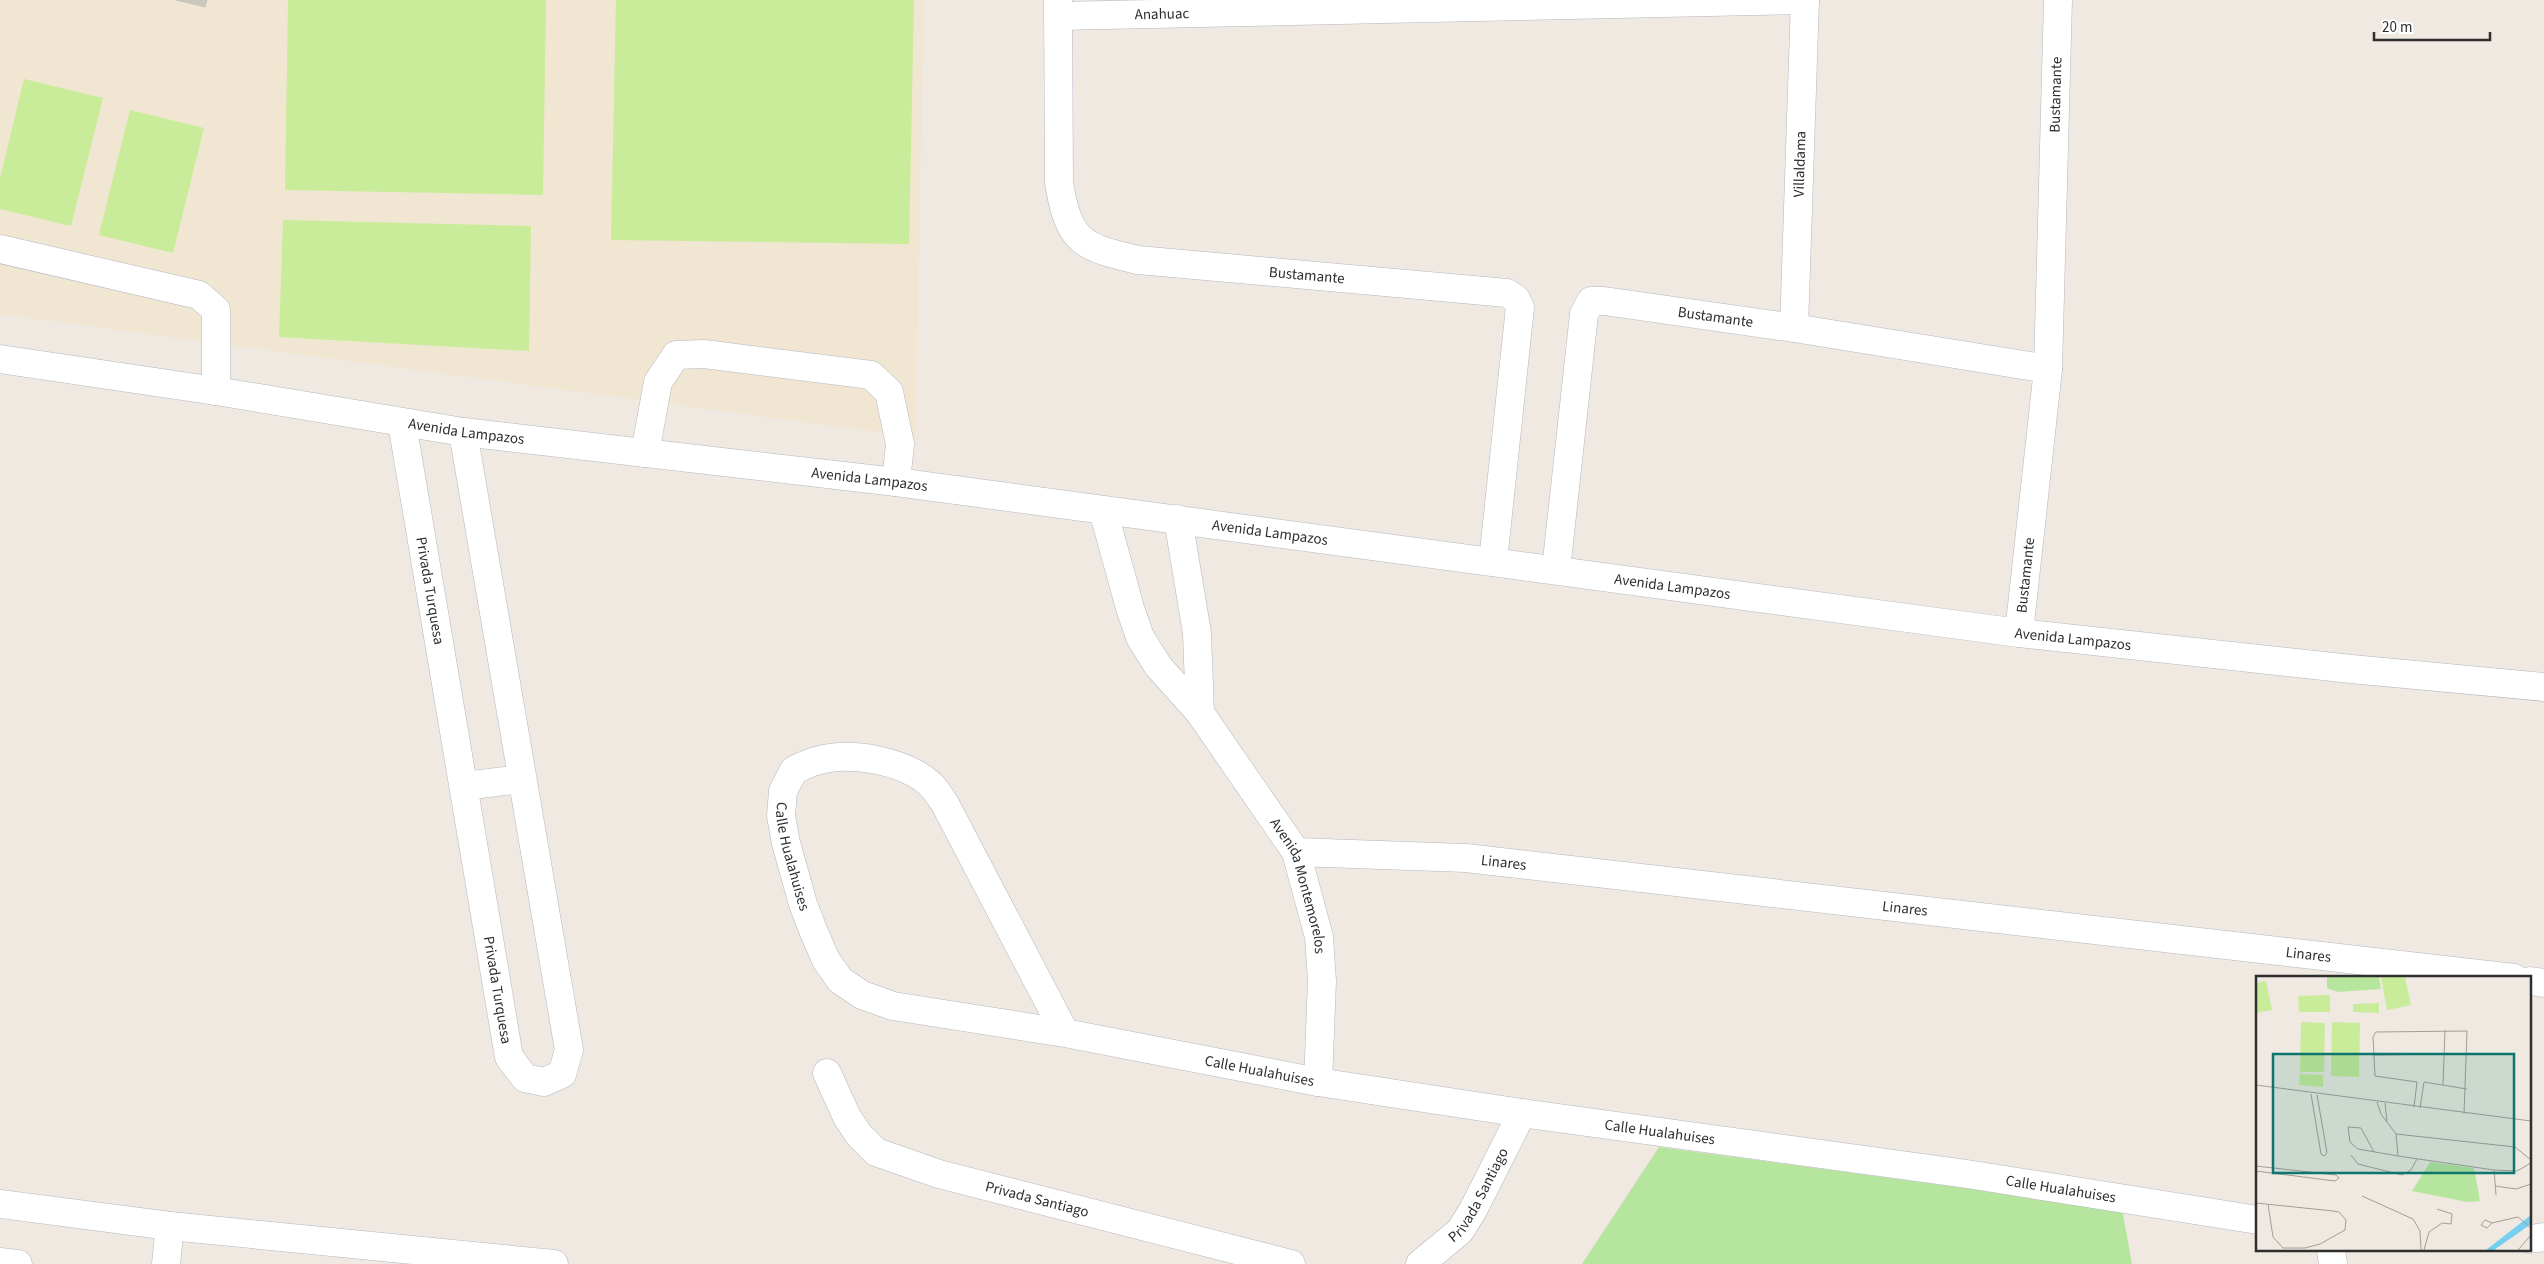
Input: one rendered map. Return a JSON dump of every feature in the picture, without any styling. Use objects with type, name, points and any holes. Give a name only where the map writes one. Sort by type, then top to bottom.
[{"type":"street","name":"Anahuac","points":[[1058,8],[1805,0]]},
{"type":"street","name":"Villaldama","points":[[1794,328],[1805,0]]},
{"type":"street","name":"Bustamante","points":[[2019,633],[2048,370],[2058,0]]},
{"type":"street","name":"Bustamante","points":[[1058,8],[1059,183],[1064,212],[1073,232],[1089,246],[1138,260],[1507,293],[1516,299],[1520,306],[1493,561]]},
{"type":"street","points":[[0,249],[200,295],[216,310],[216,391]]},
{"type":"street","name":"Bustamante","points":[[1556,570],[1584,314],[1591,301],[1604,301],[1794,328],[2048,370]]},
{"type":"street","points":[[645,453],[658,382],[676,355],[714,355],[871,375],[889,392],[900,444],[896,482]]},
{"type":"street","name":"Avenida Lampazos","points":[[0,359],[216,391],[463,432],[896,482],[2019,633],[2350,669],[2544,686]]},
{"type":"street","name":"Privada Turquesa","points":[[402,423],[509,1057],[525,1078],[544,1082],[562,1074],[568,1050],[463,432]]},
{"type":"street","name":"Avenida Montemorelos","points":[[1103,510],[1140,637],[1158,666],[1200,713],[1296,852],[1319,937],[1322,981],[1318,1082]]},
{"type":"street","points":[[1178,519],[1197,633],[1200,713]]},
{"type":"street","name":"Calle Hualahuises","points":[[1064,1033],[945,804],[931,785],[893,764],[861,759],[836,757],[815,761],[794,770],[783,792],[781,816],[786,843],[803,904],[826,960],[840,980],[862,995],[893,1006],[1064,1033],[1318,1082],[1522,1113],[1967,1174],[2256,1220]]},
{"type":"street","points":[[464,786],[522,779]]},
{"type":"street","name":"Linares","points":[[1296,852],[1385,853],[1466,858],[2497,976]]},
{"type":"street","name":"Privada Santiago","points":[[827,1073],[847,1117],[859,1135],[876,1152],[939,1174],[1291,1264]]},
{"type":"street","name":"Privada Santiago","points":[[1420,1264],[1460,1231],[1473,1210],[1522,1113]]},
{"type":"street","points":[[0,1204],[170,1226],[554,1264]]},
{"type":"street","points":[[166,1264],[170,1226]]},
{"type":"street","points":[[0,1262],[18,1264]]},
{"type":"shaded area","points":[[0,0],[924,0],[915,437],[0,314]]},
{"type":"green space","points":[[288,0],[546,0],[543,195],[285,190]]},
{"type":"green space","points":[[616,0],[914,0],[909,244],[611,240]]},
{"type":"green space","points":[[24,79],[103,98],[71,226],[0,209],[0,178]]},
{"type":"green space","points":[[130,110],[204,128],[173,253],[99,235]]},
{"type":"green space","points":[[283,220],[531,226],[529,351],[279,337]]},
{"type":"green space","points":[[1659,1147],[2122,1209],[2132,1264],[1582,1264]]},
{"type":"building","points":[[176,0],[207,0],[205,7]]}]
